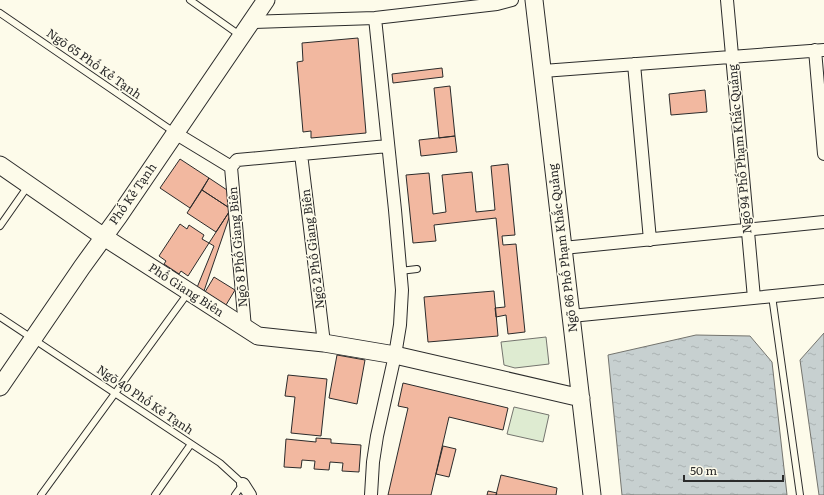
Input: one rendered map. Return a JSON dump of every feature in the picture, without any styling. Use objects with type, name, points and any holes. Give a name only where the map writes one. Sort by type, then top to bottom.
[{"type":"street","name":"Phố Kẻ Tạnh","points":[[0,387],[266,0]]},
{"type":"street","points":[[250,22],[375,18],[497,4],[512,0]]},
{"type":"street","name":"Ngõ 66 Phố Phạm Khắc Quảng","points":[[534,0],[592,495]]},
{"type":"street","name":"Ngõ 94 Phố Phạm Khắc Quảng","points":[[727,0],[754,298]]},
{"type":"street","points":[[370,495],[377,436],[400,325],[402,290],[375,18]]},
{"type":"street","points":[[543,71],[819,50],[824,153]]},
{"type":"street","points":[[634,64],[650,240]]},
{"type":"street","points":[[175,133],[231,167],[237,160],[388,146]]},
{"type":"street","name":"Ngõ 2 Phố Giang Biên","points":[[301,154],[324,343]]},
{"type":"street","name":"Phố Giang Biên","points":[[0,166],[104,237],[258,336],[324,343],[395,355],[581,398]]},
{"type":"street","name":"Ngõ 8 Phố Giang Biên","points":[[231,167],[245,328]]},
{"type":"street","points":[[563,248],[824,222]]},
{"type":"street","points":[[571,316],[824,291]]},
{"type":"street","points":[[243,484],[250,495]]},
{"type":"lane","points":[[190,0],[241,36]]},
{"type":"lane","name":"Ngõ 65 Phố Kẻ Tạnh","points":[[0,13],[175,133]]},
{"type":"lane","points":[[0,226],[28,185]]},
{"type":"lane","points":[[400,271],[417,269]]},
{"type":"lane","points":[[41,495],[189,292]]},
{"type":"lane","points":[[772,296],[800,495]]},
{"type":"lane","name":"Ngõ 40 Phố Kẻ Tạnh","points":[[0,317],[220,463],[243,484]]},
{"type":"lane","points":[[155,495],[191,444]]},
{"type":"lane","points":[[236,495],[243,484]]},
{"type":"green space","points":[[546,337],[549,364],[515,368],[504,365],[501,342]]},
{"type":"green space","points":[[514,407],[549,415],[543,442],[507,434]]},
{"type":"water","points":[[824,333],[824,495],[819,495],[800,360]]},
{"type":"water","points":[[696,335],[750,336],[772,362],[787,495],[622,495],[608,355]]},
{"type":"building","points":[[358,38],[366,133],[311,138],[311,131],[303,132],[297,62],[303,61],[302,43]]},
{"type":"building","points":[[442,68],[443,77],[393,83],[392,74]]},
{"type":"building","points":[[450,86],[455,136],[439,138],[434,88]]},
{"type":"building","points":[[705,90],[707,112],[671,115],[669,94]]},
{"type":"building","points":[[455,136],[457,152],[421,156],[419,140]]},
{"type":"building","points":[[180,159],[209,178],[190,208],[160,188]]},
{"type":"building","points":[[508,164],[515,235],[502,236],[503,245],[516,244],[525,332],[508,334],[506,315],[496,317],[495,308],[505,307],[496,218],[434,225],[436,241],[413,243],[406,175],[429,173],[433,214],[446,212],[442,175],[472,172],[476,212],[495,210],[491,166]]},
{"type":"building","points":[[209,178],[230,192],[231,209],[202,190]]},
{"type":"building","points":[[202,190],[231,209],[216,232],[187,213]]},
{"type":"building","points":[[231,209],[204,291],[196,290],[214,246],[209,243]]},
{"type":"building","points":[[180,224],[187,229],[189,225],[204,235],[202,239],[209,243],[188,276],[181,271],[179,274],[164,264],[166,261],[159,256]]},
{"type":"building","points":[[214,277],[235,290],[226,305],[205,292]]},
{"type":"building","points":[[494,291],[498,336],[428,342],[424,297]]},
{"type":"building","points":[[337,355],[365,360],[357,404],[329,398]]},
{"type":"building","points":[[288,375],[327,379],[321,436],[291,433],[295,397],[285,396]]},
{"type":"building","points":[[403,383],[508,408],[503,430],[449,417],[431,495],[388,495],[408,408],[398,406]]},
{"type":"building","points":[[316,438],[331,439],[331,443],[361,445],[359,472],[342,471],[343,463],[330,462],[329,470],[314,469],[315,461],[302,460],[301,468],[284,467],[286,439],[316,442]]},
{"type":"building","points":[[443,446],[456,449],[449,477],[436,474]]},
{"type":"building","points":[[501,475],[557,488],[556,495],[496,495]]},
{"type":"building","points":[[488,491],[497,493],[496,495],[487,495]]}]
